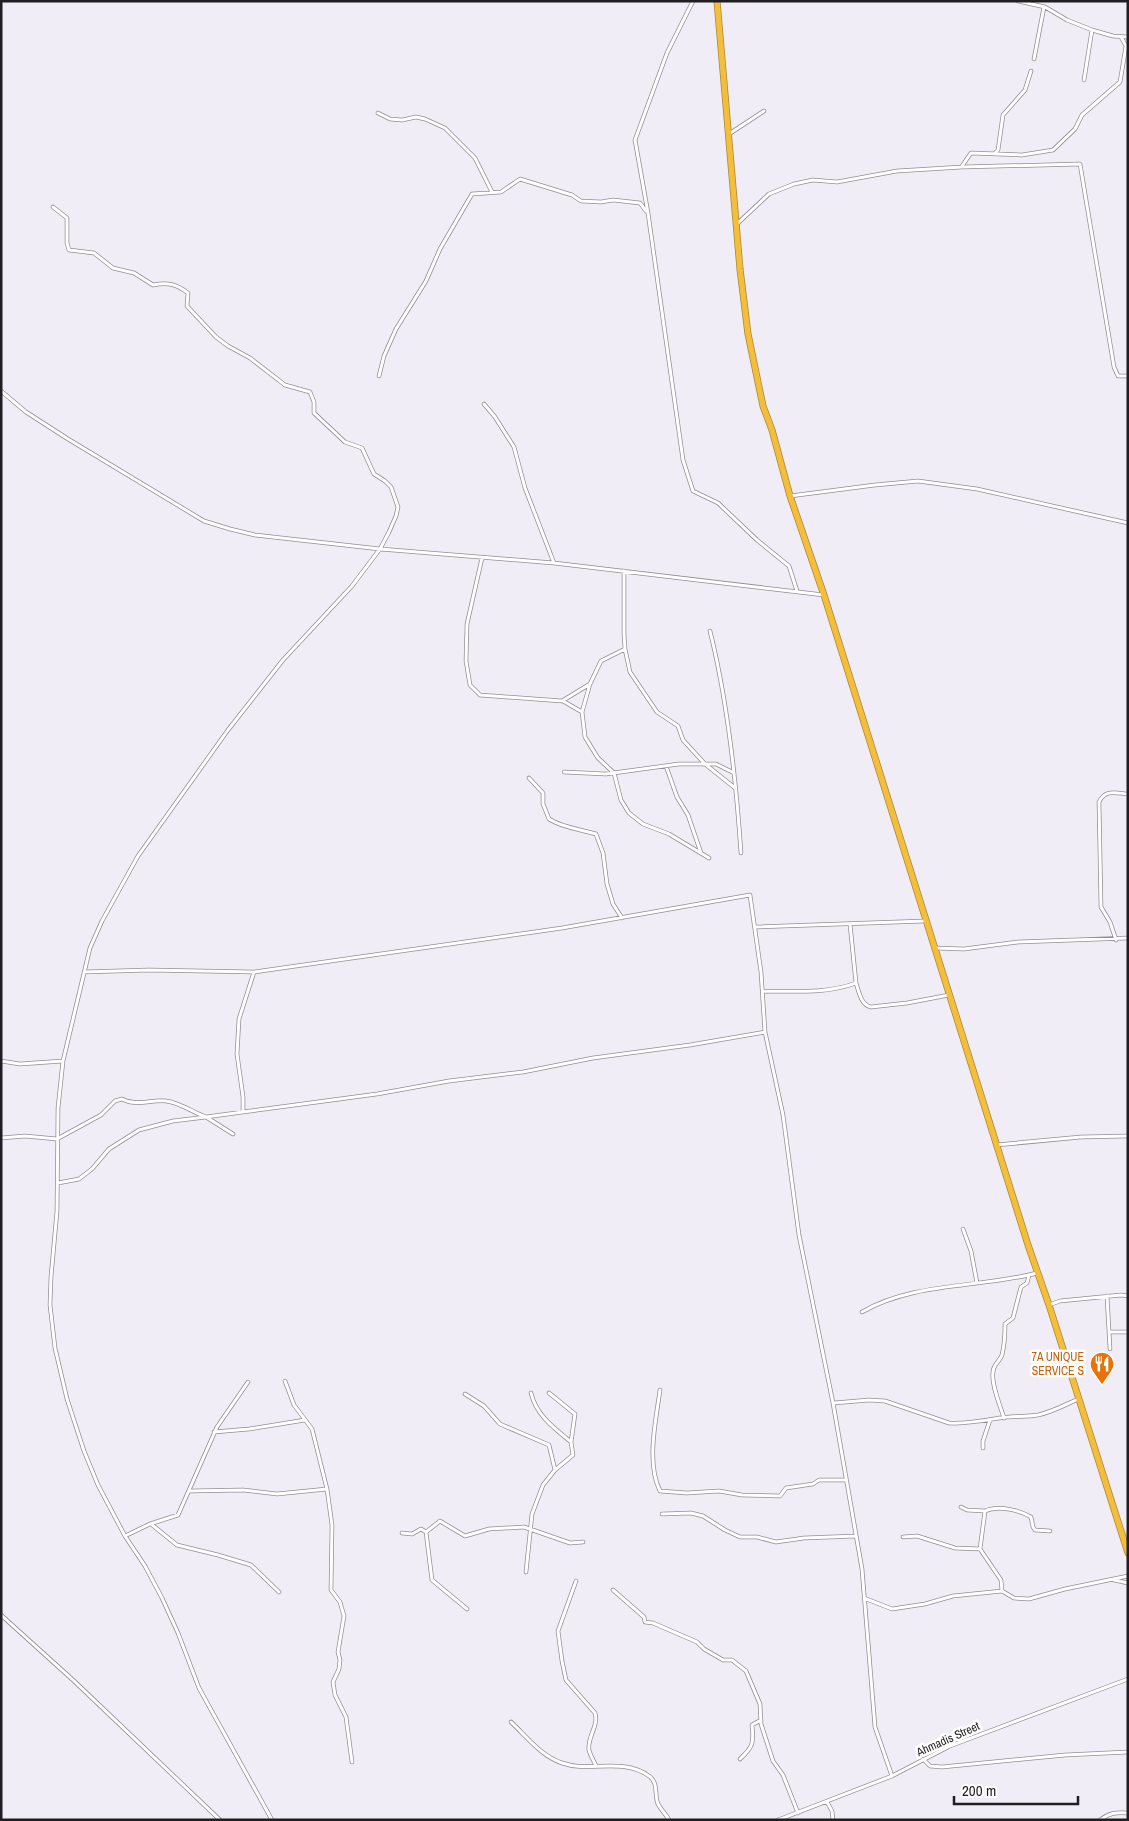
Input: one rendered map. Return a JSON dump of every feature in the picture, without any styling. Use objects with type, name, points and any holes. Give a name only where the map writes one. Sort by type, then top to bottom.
[{"type":"highway","points":[[717,1],[744,310],[763,406],[1036,1273],[1049,1306],[1127,1551]]},
{"type":"street","points":[[693,1],[667,53],[634,140],[648,213],[682,460],[693,491],[718,503],[757,540],[790,566],[796,591]]},
{"type":"street","points":[[1018,1],[1044,7],[1067,20],[1092,30],[1113,36],[1128,37]]},
{"type":"street","points":[[1034,59],[1044,7]]},
{"type":"street","points":[[1084,80],[1092,30]]},
{"type":"street","points":[[962,166],[971,153],[1022,155],[1053,150],[1075,129],[1082,115],[1120,82],[1126,46],[1121,37]]},
{"type":"street","points":[[994,154],[998,150],[1003,116],[1025,90],[1031,71]]},
{"type":"street","points":[[729,134],[764,111]]},
{"type":"street","points":[[378,112],[390,119],[402,120],[416,117],[425,119],[445,128],[475,158],[492,192]]},
{"type":"street","points":[[736,225],[769,194],[794,184],[813,180],[837,182],[897,171],[962,166],[1080,164],[1114,367],[1118,376],[1128,376]]},
{"type":"street","points":[[379,376],[384,356],[396,329],[426,281],[440,249],[472,194],[501,192],[520,179],[572,195],[581,201],[601,202],[613,200],[640,203],[648,213]]},
{"type":"street","points":[[53,207],[66,218],[66,243],[69,250],[94,253],[113,268],[134,273],[153,285],[162,283],[176,284],[188,293],[187,306],[216,337],[250,358],[286,385],[310,392],[314,402],[314,413],[345,442],[362,448],[374,474],[391,487],[398,507],[396,516],[380,549],[352,586],[283,660],[234,722],[144,849],[102,921],[90,948],[63,1061],[57,1139],[58,1184],[50,1305],[55,1348],[67,1398],[98,1485],[125,1536],[162,1598],[199,1688],[272,1820]]},
{"type":"street","points":[[1,392],[26,412],[68,439],[204,521],[230,529],[255,535],[380,549],[554,563],[824,595]]},
{"type":"street","points":[[484,404],[495,417],[514,447],[525,488],[554,563]]},
{"type":"street","points":[[790,496],[918,481],[977,488],[1128,523]]},
{"type":"street","points":[[482,558],[467,624],[466,661],[470,686],[480,695],[562,701],[582,712]]},
{"type":"street","points":[[624,571],[625,649],[630,672],[656,712],[678,726],[683,740],[705,764],[735,788]]},
{"type":"street","points":[[710,631],[721,673],[734,773],[741,853]]},
{"type":"street","points":[[625,649],[601,661],[590,684],[582,712],[585,737],[598,758],[614,773],[621,800],[629,813],[643,824],[669,834],[709,858]]},
{"type":"street","points":[[562,701],[590,684]]},
{"type":"street","points":[[564,772],[614,773],[666,766],[716,764],[734,773]]},
{"type":"street","points":[[666,766],[677,798],[688,816],[701,853]]},
{"type":"street","points":[[529,778],[543,793],[543,804],[549,819],[559,826],[581,829],[596,834],[602,853],[612,904],[622,918]]},
{"type":"street","points":[[1116,940],[1110,922],[1101,907],[1099,802],[1102,795],[1107,792],[1128,794]]},
{"type":"street","points":[[84,972],[149,970],[254,972],[622,918],[750,895],[756,927],[763,991],[765,1032],[783,1115],[801,1245],[833,1403],[862,1569],[875,1727],[892,1776]]},
{"type":"street","points":[[756,927],[926,921]]},
{"type":"street","points":[[850,924],[856,983],[863,1003],[867,1006],[907,1003],[949,995]]},
{"type":"street","points":[[934,948],[964,948],[1018,942],[1116,940],[1128,938]]},
{"type":"street","points":[[243,1112],[243,1096],[236,1054],[239,1019],[254,972]]},
{"type":"street","points":[[763,991],[827,990],[843,988],[856,983]]},
{"type":"street","points":[[58,1184],[79,1179],[92,1169],[109,1149],[139,1130],[173,1121],[377,1094],[765,1032]]},
{"type":"street","points":[[1,1061],[20,1064],[63,1061]]},
{"type":"street","points":[[1,1138],[26,1136],[57,1139],[101,1115],[115,1102],[122,1099],[128,1102],[143,1103],[163,1100],[180,1104],[233,1134]]},
{"type":"street","points":[[996,1145],[1128,1136]]},
{"type":"street","points":[[963,1229],[971,1251],[976,1283]]},
{"type":"street","points":[[862,1312],[872,1306],[910,1294],[966,1283],[993,1282],[1036,1273]]},
{"type":"street","points":[[1004,1418],[992,1378],[993,1369],[1002,1356],[1005,1324],[1013,1318],[1021,1287],[1027,1283],[1029,1275]]},
{"type":"street","points":[[1049,1306],[1060,1301],[1107,1296],[1128,1296]]},
{"type":"street","points":[[1107,1296],[1110,1349]]},
{"type":"street","points":[[1109,1332],[1128,1332]]},
{"type":"street","points":[[285,1381],[294,1404],[312,1430],[328,1489],[332,1525],[332,1590],[340,1602],[344,1616],[338,1652],[340,1660],[339,1669],[333,1682],[335,1695],[346,1717],[352,1762]]},
{"type":"street","points":[[125,1536],[150,1524],[178,1515],[214,1432],[248,1382]]},
{"type":"street","points":[[660,1390],[654,1426],[654,1461],[656,1484],[660,1491],[686,1493],[719,1491],[772,1497],[780,1496],[786,1488],[796,1485],[813,1484],[820,1480],[846,1480]]},
{"type":"street","points":[[531,1392],[533,1401],[546,1422],[571,1442]]},
{"type":"street","points":[[526,1572],[532,1514],[543,1485],[555,1470],[573,1455],[571,1442],[574,1414],[549,1392]]},
{"type":"street","points":[[465,1394],[484,1406],[500,1424],[549,1445],[555,1470]]},
{"type":"street","points":[[833,1403],[869,1400],[885,1401],[948,1423],[976,1423],[1039,1415],[1078,1399]]},
{"type":"street","points":[[214,1432],[249,1429],[305,1420]]},
{"type":"street","points":[[983,1448],[983,1441],[990,1420]]},
{"type":"street","points":[[189,1491],[243,1490],[277,1494],[328,1489]]},
{"type":"street","points":[[960,1507],[967,1510],[985,1511],[994,1508],[1016,1511],[1031,1518],[1035,1530],[1050,1531]]},
{"type":"street","points":[[985,1511],[980,1549],[1001,1580],[1002,1591]]},
{"type":"street","points":[[662,1514],[690,1513],[702,1516],[740,1537],[776,1542],[804,1538],[856,1536]]},
{"type":"street","points":[[426,1532],[440,1521],[465,1536],[489,1529],[524,1527],[570,1543],[583,1542]]},
{"type":"street","points":[[150,1524],[177,1545],[251,1565],[279,1592]]},
{"type":"street","points":[[402,1533],[412,1534],[421,1529],[426,1532]]},
{"type":"street","points":[[426,1532],[432,1580],[467,1609]]},
{"type":"street","points":[[903,1537],[917,1536],[955,1548],[980,1549]]},
{"type":"street","points":[[864,1598],[892,1609],[925,1604],[953,1596],[1002,1591],[1014,1598],[1029,1599],[1064,1588],[1128,1576]]},
{"type":"street","points":[[1113,1580],[1128,1584]]},
{"type":"street","points":[[576,1581],[558,1631],[566,1680],[595,1713],[596,1719],[589,1742],[589,1752],[596,1766]]},
{"type":"street","points":[[613,1590],[644,1617],[645,1622],[653,1623],[697,1642],[704,1649],[723,1660],[732,1660],[746,1671],[760,1704],[761,1720],[773,1761],[783,1775],[798,1813]]},
{"type":"street","points":[[1,1615],[88,1694],[220,1820]]},
{"type":"street","name":"Ahmadis Street","points":[[778,1820],[892,1776],[957,1742],[1128,1679]]},
{"type":"street","points":[[740,1759],[751,1748],[754,1738],[752,1725],[761,1720]]},
{"type":"street","points":[[511,1722],[537,1748],[550,1758],[564,1764],[627,1767],[648,1776],[654,1780],[658,1805],[669,1820]]},
{"type":"street","points":[[923,1760],[930,1766],[942,1767],[1065,1755],[1128,1752]]},
{"type":"street","points":[[827,1802],[834,1820]]},
{"type":"street","points":[[1100,1820],[1109,1814],[1128,1813]]},
{"type":"place","name":"7A UNIQUE SERVICE S","points":[[1102,1385]]}]
